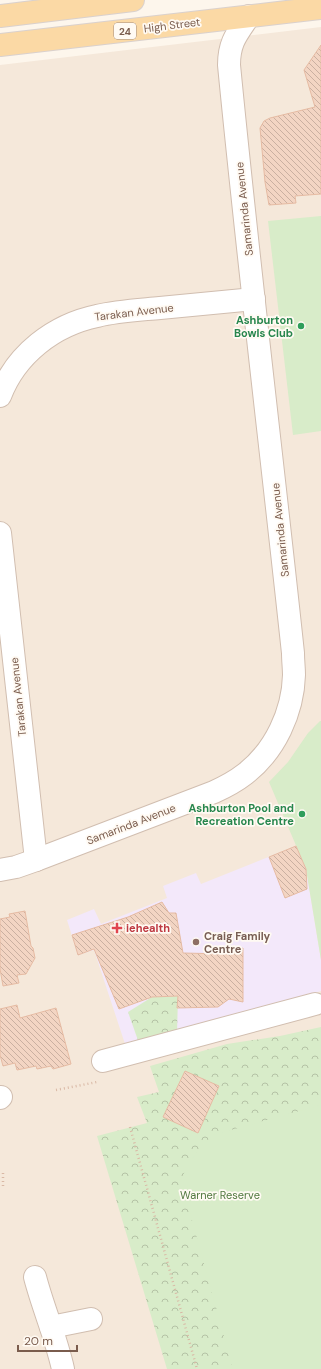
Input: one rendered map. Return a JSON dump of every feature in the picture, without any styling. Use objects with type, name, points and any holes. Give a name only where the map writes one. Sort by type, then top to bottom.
[{"type":"main road","points":[[0,16],[133,0]]},
{"type":"main road","name":"High Street","points":[[0,45],[321,8]]},
{"type":"street","name":"Samarinda Avenue","points":[[0,870],[16,867],[36,860],[214,792],[231,783],[246,773],[259,760],[278,734],[291,698],[294,675],[293,654],[244,216],[229,65],[231,45],[249,16]]},
{"type":"street","name":"Tarakan Avenue","points":[[0,396],[12,372],[22,359],[49,336],[78,321],[115,313],[254,299]]},
{"type":"street","name":"Tarakan Avenue","points":[[0,533],[36,860]]},
{"type":"street","points":[[101,1071],[316,1004]]},
{"type":"street","points":[[35,1277],[52,1328],[63,1369]]},
{"type":"street","points":[[52,1328],[91,1319]]},
{"type":"path","points":[[56,1090],[101,1071]]},
{"type":"path","points":[[130,1127],[197,1369]]},
{"type":"path","points":[[3,1173],[3,1189]]},
{"type":"shaded area","points":[[321,27],[321,1369],[0,1369],[0,65]]},
{"type":"shaded area","name":"Craig Family Centre","points":[[296,846],[306,869],[321,960],[321,991],[127,1050],[94,950],[78,955],[67,920],[94,909],[101,924],[167,898],[163,886],[196,873],[201,884]]},
{"type":"green space","name":"Ashburton Bowls Club","points":[[321,216],[321,431],[293,435],[268,221]]},
{"type":"green space","name":"Ashburton Pool and Recreation Centre","points":[[320,721],[321,960],[306,869],[269,782],[288,762],[308,733]]},
{"type":"green space","points":[[178,996],[177,1034],[140,1046],[128,1012],[152,997]]},
{"type":"green space","name":"Warner Reserve","points":[[321,1027],[321,1369],[167,1369],[97,1136],[147,1123],[137,1097],[159,1092],[150,1066],[227,1044],[280,1036]]},
{"type":"green space","points":[[321,1105],[321,1369],[233,1369],[181,1180],[194,1156],[213,1135]]},
{"type":"building","points":[[321,45],[321,194],[295,196],[296,203],[269,205],[265,182],[260,128],[264,121],[270,118],[315,107],[304,70]]},
{"type":"building","points":[[296,846],[306,869],[307,889],[285,898],[269,857]]},
{"type":"building","points":[[162,902],[169,913],[176,913],[183,953],[226,954],[243,948],[243,1002],[229,999],[218,1007],[177,1008],[178,996],[152,997],[119,1009],[94,949],[78,955],[72,935],[128,917]]},
{"type":"building","points":[[25,911],[31,946],[33,948],[35,958],[26,974],[17,975],[19,983],[3,986],[0,969],[0,919],[10,917],[9,914]]},
{"type":"building","points":[[17,1005],[20,1018],[56,1008],[71,1064],[53,1069],[51,1066],[37,1069],[36,1066],[17,1070],[15,1063],[3,1066],[0,1055],[0,1009]]},
{"type":"building","points":[[185,1071],[219,1086],[198,1133],[163,1117]]},
{"type":"place","name":"Ashburton Bowls Club","points":[[301,326]]},
{"type":"place","name":"Ashburton Pool and Recreation Centre","points":[[302,814]]},
{"type":"place","name":"iehealth","points":[[117,928]]},
{"type":"place","name":"Craig Family Centre","points":[[196,942]]}]
